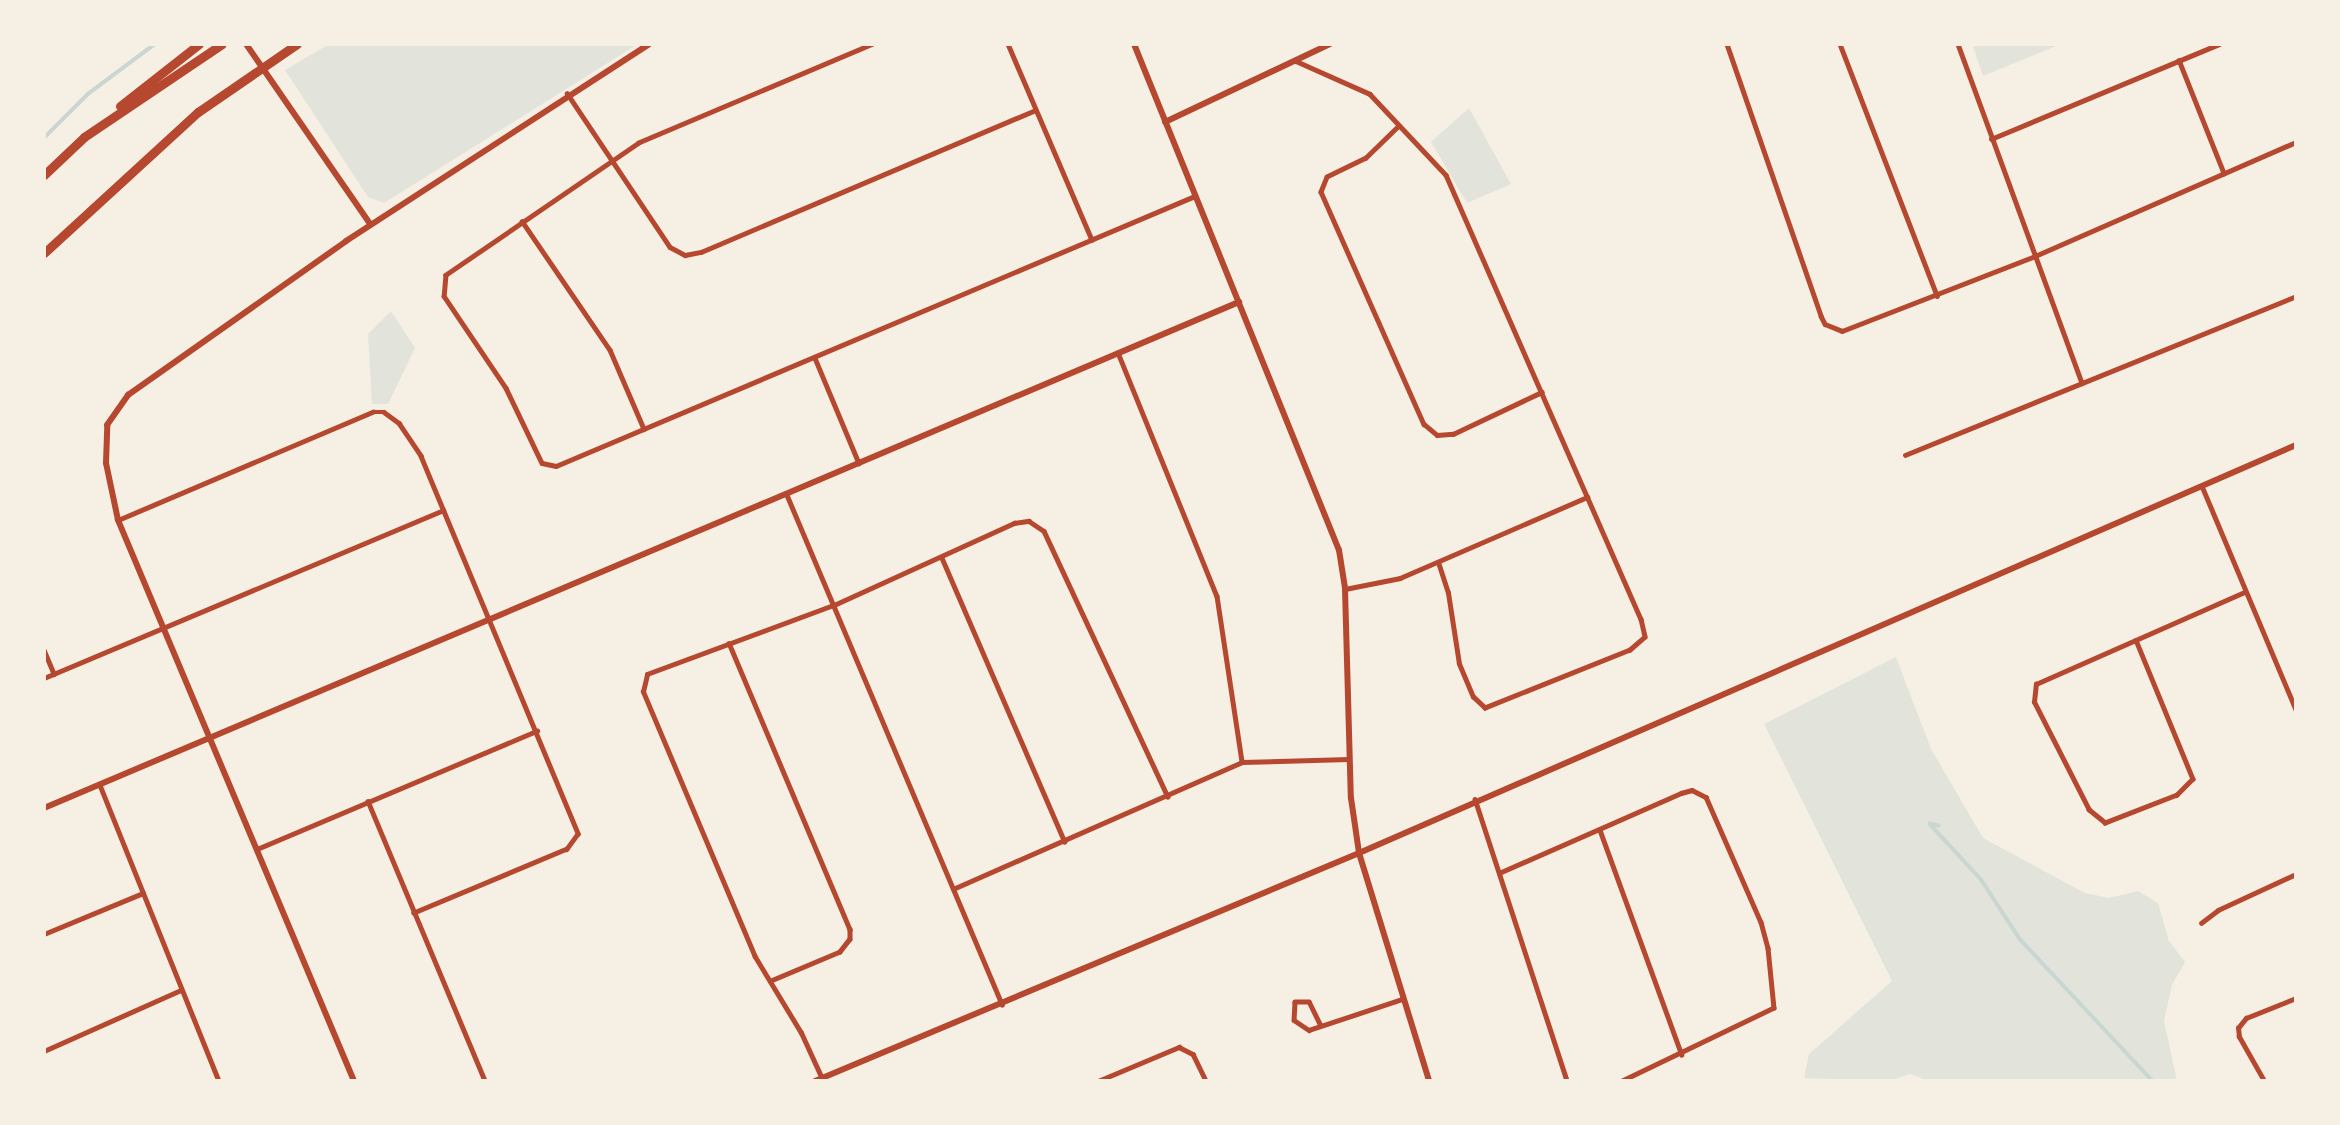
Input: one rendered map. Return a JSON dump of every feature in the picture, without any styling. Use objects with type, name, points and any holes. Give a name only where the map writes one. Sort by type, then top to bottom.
[{"type":"highway","points":[[44,175],[169,63],[200,44]]},
{"type":"highway","points":[[84,137],[222,44]]},
{"type":"highway","points":[[44,253],[198,112],[297,44]]},
{"type":"street","points":[[246,44],[370,224]]},
{"type":"street","points":[[354,1081],[118,520],[104,443],[115,409],[128,395],[370,224],[567,93],[649,44]]},
{"type":"street","points":[[873,44],[652,137],[453,267],[442,284],[442,293],[506,387],[542,463],[556,466],[1195,196]]},
{"type":"street","points":[[1007,44],[1092,240]]},
{"type":"street","points":[[1134,44],[1339,551],[1345,589],[1349,759],[1359,853],[1429,1081]]},
{"type":"street","points":[[1166,122],[1331,44]]},
{"type":"street","points":[[1727,44],[1825,324],[1851,330],[2035,256],[2296,142]]},
{"type":"street","points":[[1840,44],[1937,296]]},
{"type":"street","points":[[1958,44],[2082,383]]},
{"type":"street","points":[[1991,139],[2219,44]]},
{"type":"street","points":[[1295,60],[1370,94],[1446,176],[1645,629],[1641,645],[1485,708],[1473,697],[1459,664],[1448,593],[1438,563]]},
{"type":"street","points":[[2179,61],[2224,173]]},
{"type":"street","points":[[567,93],[670,247],[692,255],[1035,110]]},
{"type":"street","points":[[1399,125],[1366,158],[1327,177],[1321,192],[1424,424],[1437,435],[1453,434],[1542,392]]},
{"type":"street","points":[[522,221],[610,350],[644,429]]},
{"type":"street","points":[[1905,455],[2296,296]]},
{"type":"street","points":[[44,808],[1239,302]]},
{"type":"street","points":[[1119,355],[1217,596],[1242,762]]},
{"type":"street","points":[[814,358],[859,463]]},
{"type":"street","points":[[118,520],[379,411],[399,423],[421,456],[577,824],[574,842],[414,913]]},
{"type":"street","points":[[1168,797],[1044,531],[1029,521],[1014,523],[943,558],[834,605],[651,671],[643,680],[643,692],[742,926],[820,1080],[1359,853],[1475,800],[2296,445]]},
{"type":"street","points":[[2202,485],[2296,710]]},
{"type":"street","points":[[787,495],[1002,1005]]},
{"type":"street","points":[[1345,589],[1377,585],[1438,563],[1587,497]]},
{"type":"street","points":[[44,678],[443,510]]},
{"type":"street","points":[[943,558],[1065,842]]},
{"type":"street","points":[[2136,640],[2193,779],[2177,795],[2105,823],[2090,810],[2032,695],[2044,679],[2245,593]]},
{"type":"street","points":[[729,642],[850,929],[850,939],[840,951],[771,981]]},
{"type":"street","points":[[44,650],[54,674]]},
{"type":"street","points":[[256,850],[537,731]]},
{"type":"street","points":[[953,889],[1168,797],[1242,762],[1349,759]]},
{"type":"street","points":[[100,785],[219,1081]]},
{"type":"street","points":[[1499,873],[1681,793],[1701,793],[1711,805],[1769,948],[1774,1009],[1682,1055],[1622,1081]]},
{"type":"street","points":[[1475,800],[1567,1081]]},
{"type":"street","points":[[368,801],[485,1081]]},
{"type":"street","points":[[1600,830],[1682,1055]]},
{"type":"street","points":[[2202,923],[2218,909],[2296,874]]},
{"type":"street","points":[[44,934],[143,893]]},
{"type":"street","points":[[44,1051],[181,990]]},
{"type":"street","points":[[2264,1081],[2239,1037],[2238,1028],[2246,1018],[2296,998]]},
{"type":"street","points":[[1320,1025],[1309,1002],[1294,1002],[1292,1009],[1300,1027],[1309,1030],[1402,999]]},
{"type":"street","points":[[1098,1081],[1179,1047],[1193,1054],[1206,1081]]},
{"type":"shaded area","points":[[329,44],[638,44],[384,203],[368,197],[285,70]]},
{"type":"shaded area","points":[[1972,44],[2061,44],[1983,76]]},
{"type":"shaded area","points":[[1469,108],[1511,184],[1467,203],[1431,142]]},
{"type":"shaded area","points":[[391,311],[415,348],[388,404],[372,404],[368,334]]},
{"type":"shaded area","points":[[1896,657],[1931,749],[1983,838],[2085,893],[2109,898],[2138,891],[2158,903],[2169,941],[2185,962],[2172,985],[2164,1021],[2177,1081],[1929,1081],[1910,1074],[1890,1081],[1804,1078],[1809,1054],[1892,981],[1764,724]]},
{"type":"waterway","points":[[44,138],[88,94],[155,44]]},
{"type":"waterway","points":[[1939,826],[1930,824],[1981,879],[2020,939],[2153,1081]]}]
